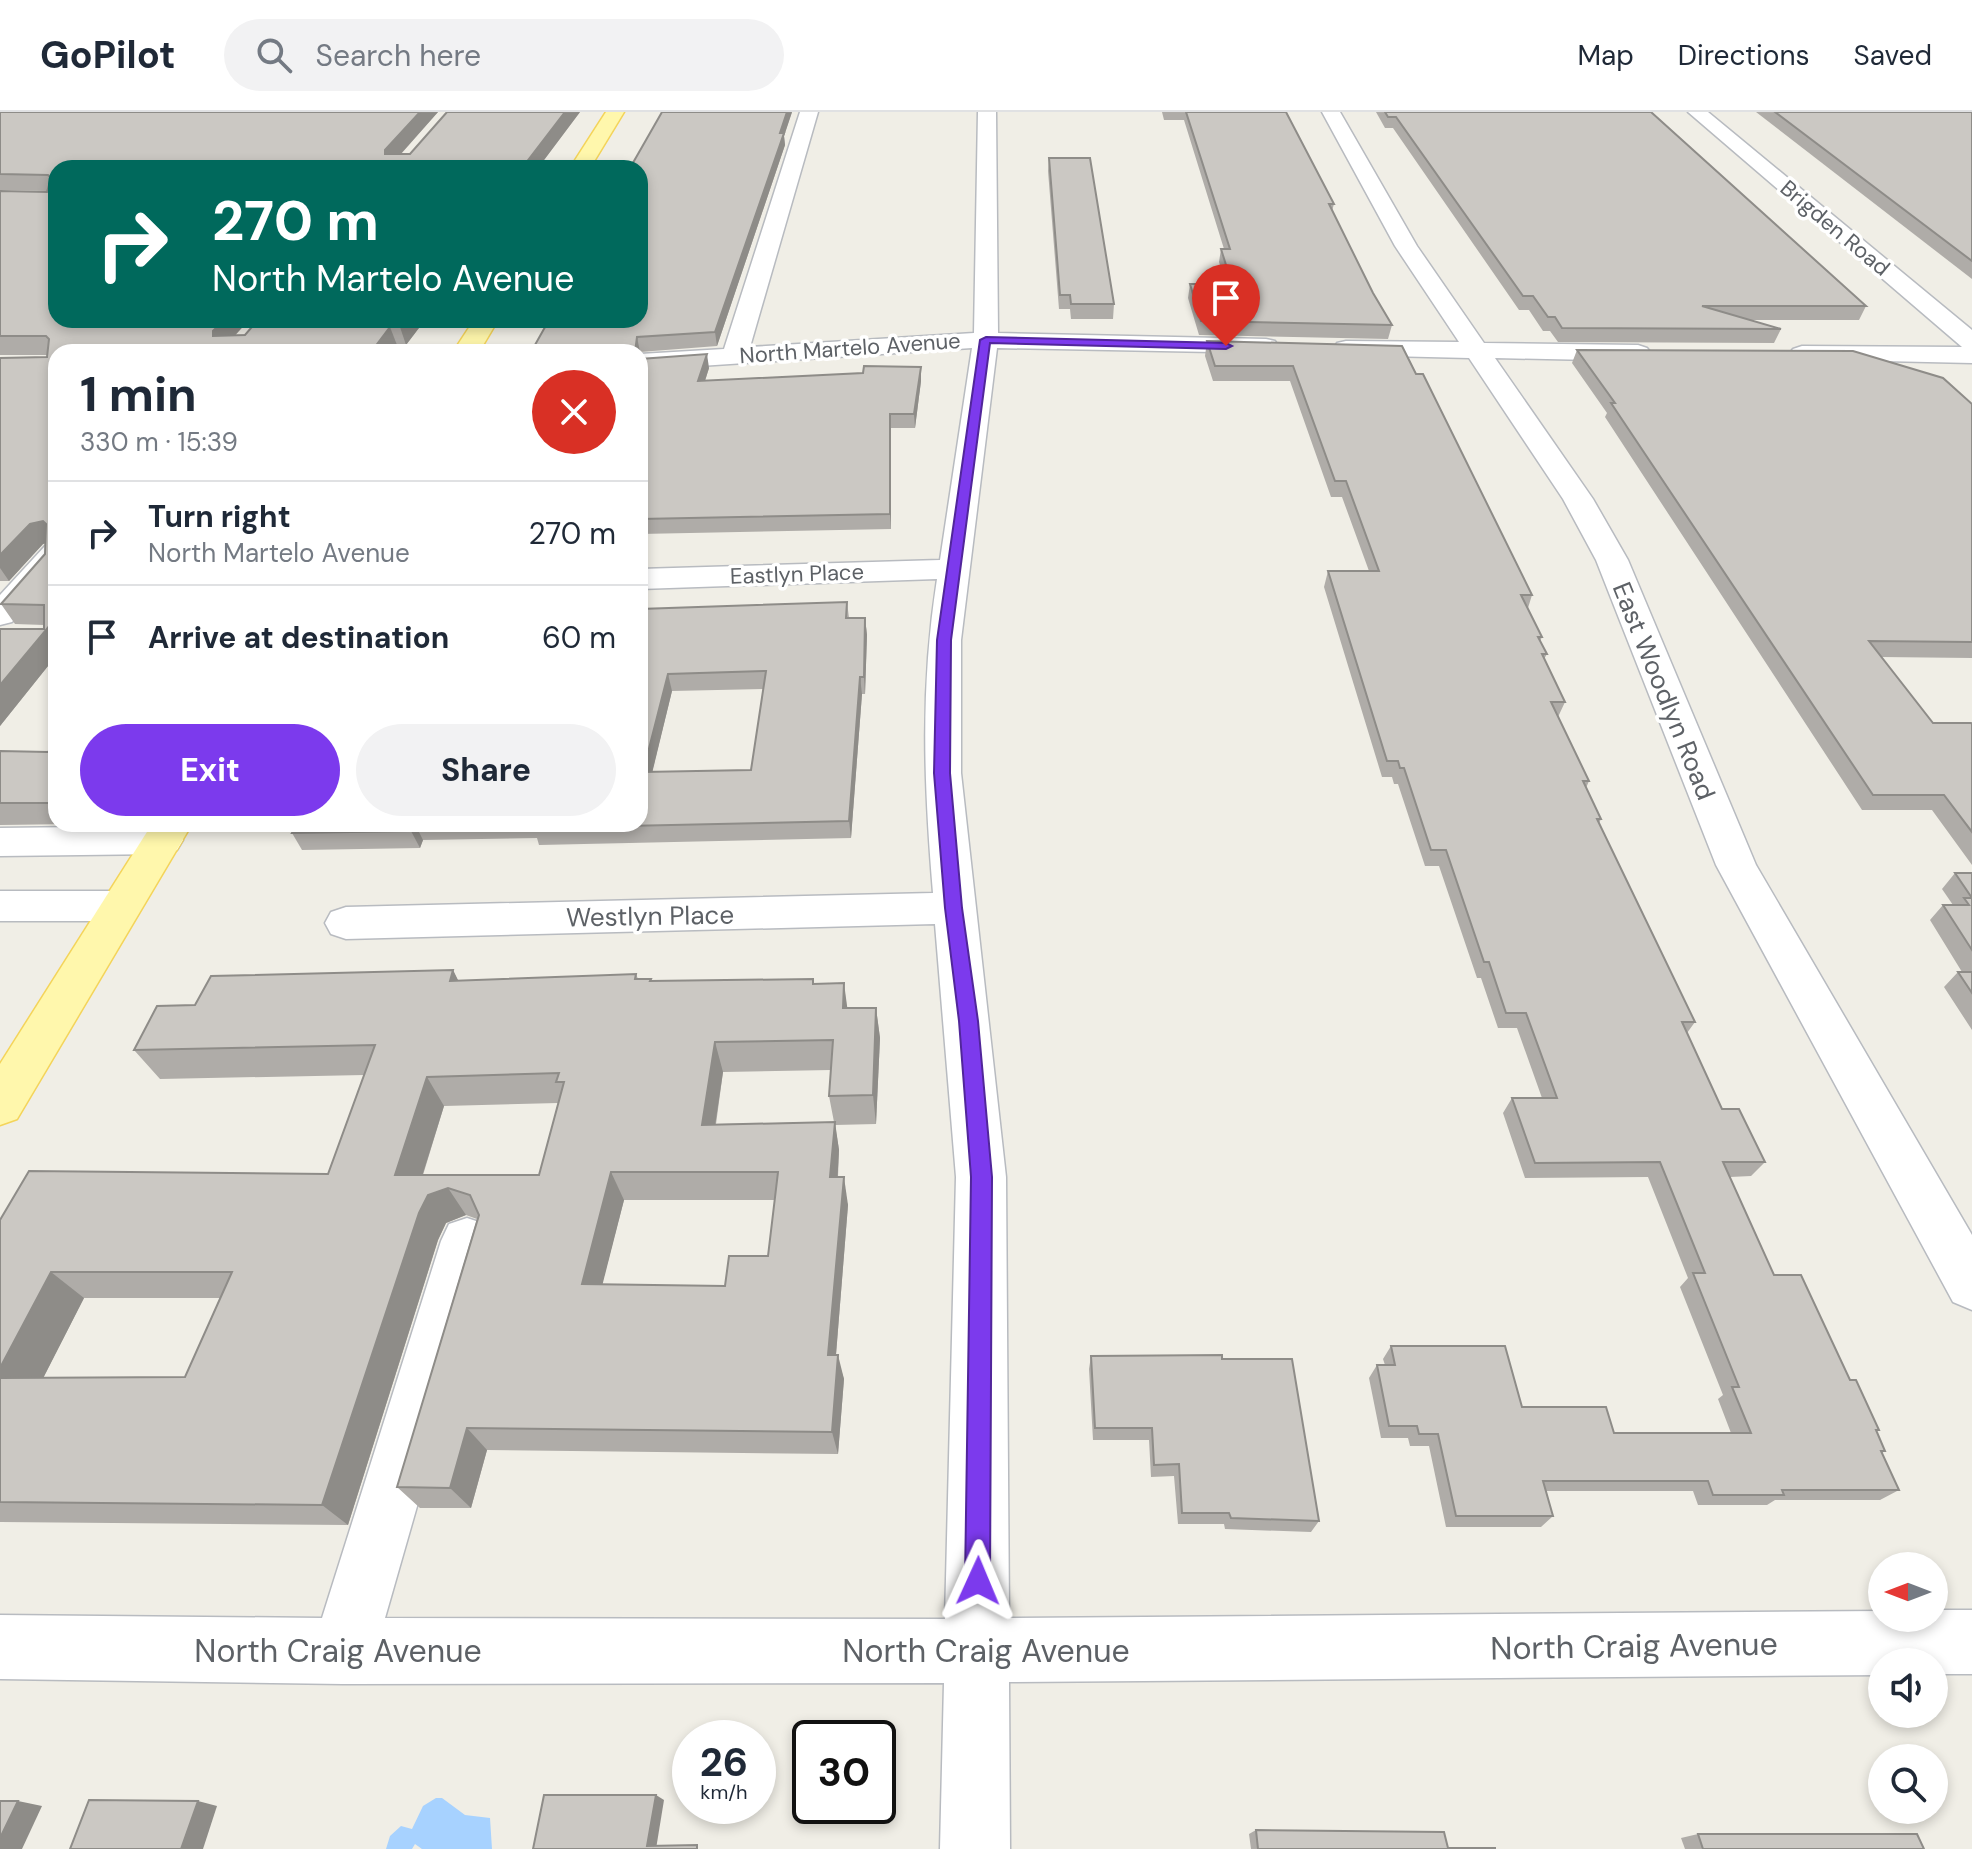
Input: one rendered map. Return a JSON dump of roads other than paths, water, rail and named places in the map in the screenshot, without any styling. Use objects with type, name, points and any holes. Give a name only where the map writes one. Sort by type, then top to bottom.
[{"type":"main road","points":[[585,160],[615,112]]},
{"type":"main road","points":[[0,1105],[168,832]]},
{"type":"street","points":[[735,355],[809,112]]},
{"type":"street","points":[[975,1849],[981,1177],[969,1021],[954,908],[942,758],[944,640],[986,340],[987,112]]},
{"type":"street","name":"East Woodlyn Road","points":[[1331,112],[1423,272],[1578,499],[1612,560],[1736,865],[1972,1285]]},
{"type":"street","name":"Brigden Road","points":[[1697,112],[1972,343]]},
{"type":"street","name":"North Martelo Avenue","points":[[648,361],[986,340],[1297,347]]},
{"type":"street","points":[[1328,348],[1656,353]]},
{"type":"street","points":[[1782,354],[1972,355]]},
{"type":"street","points":[[0,615],[48,562]]},
{"type":"street","name":"Eastlyn Place","points":[[648,579],[954,569]]},
{"type":"street","points":[[0,842],[168,832]]},
{"type":"street","points":[[0,906],[121,906]]},
{"type":"street","name":"Westlyn Place","points":[[346,923],[954,908]]},
{"type":"street","points":[[343,1652],[467,1241]]},
{"type":"street","name":"North Craig Avenue","points":[[0,1647],[343,1652],[976,1652],[1972,1642]]},
{"type":"water","points":[[442,1798],[465,1815],[490,1818],[492,1849],[422,1849],[415,1844],[412,1849],[386,1849],[390,1836],[401,1826],[412,1829],[423,1806]]}]
